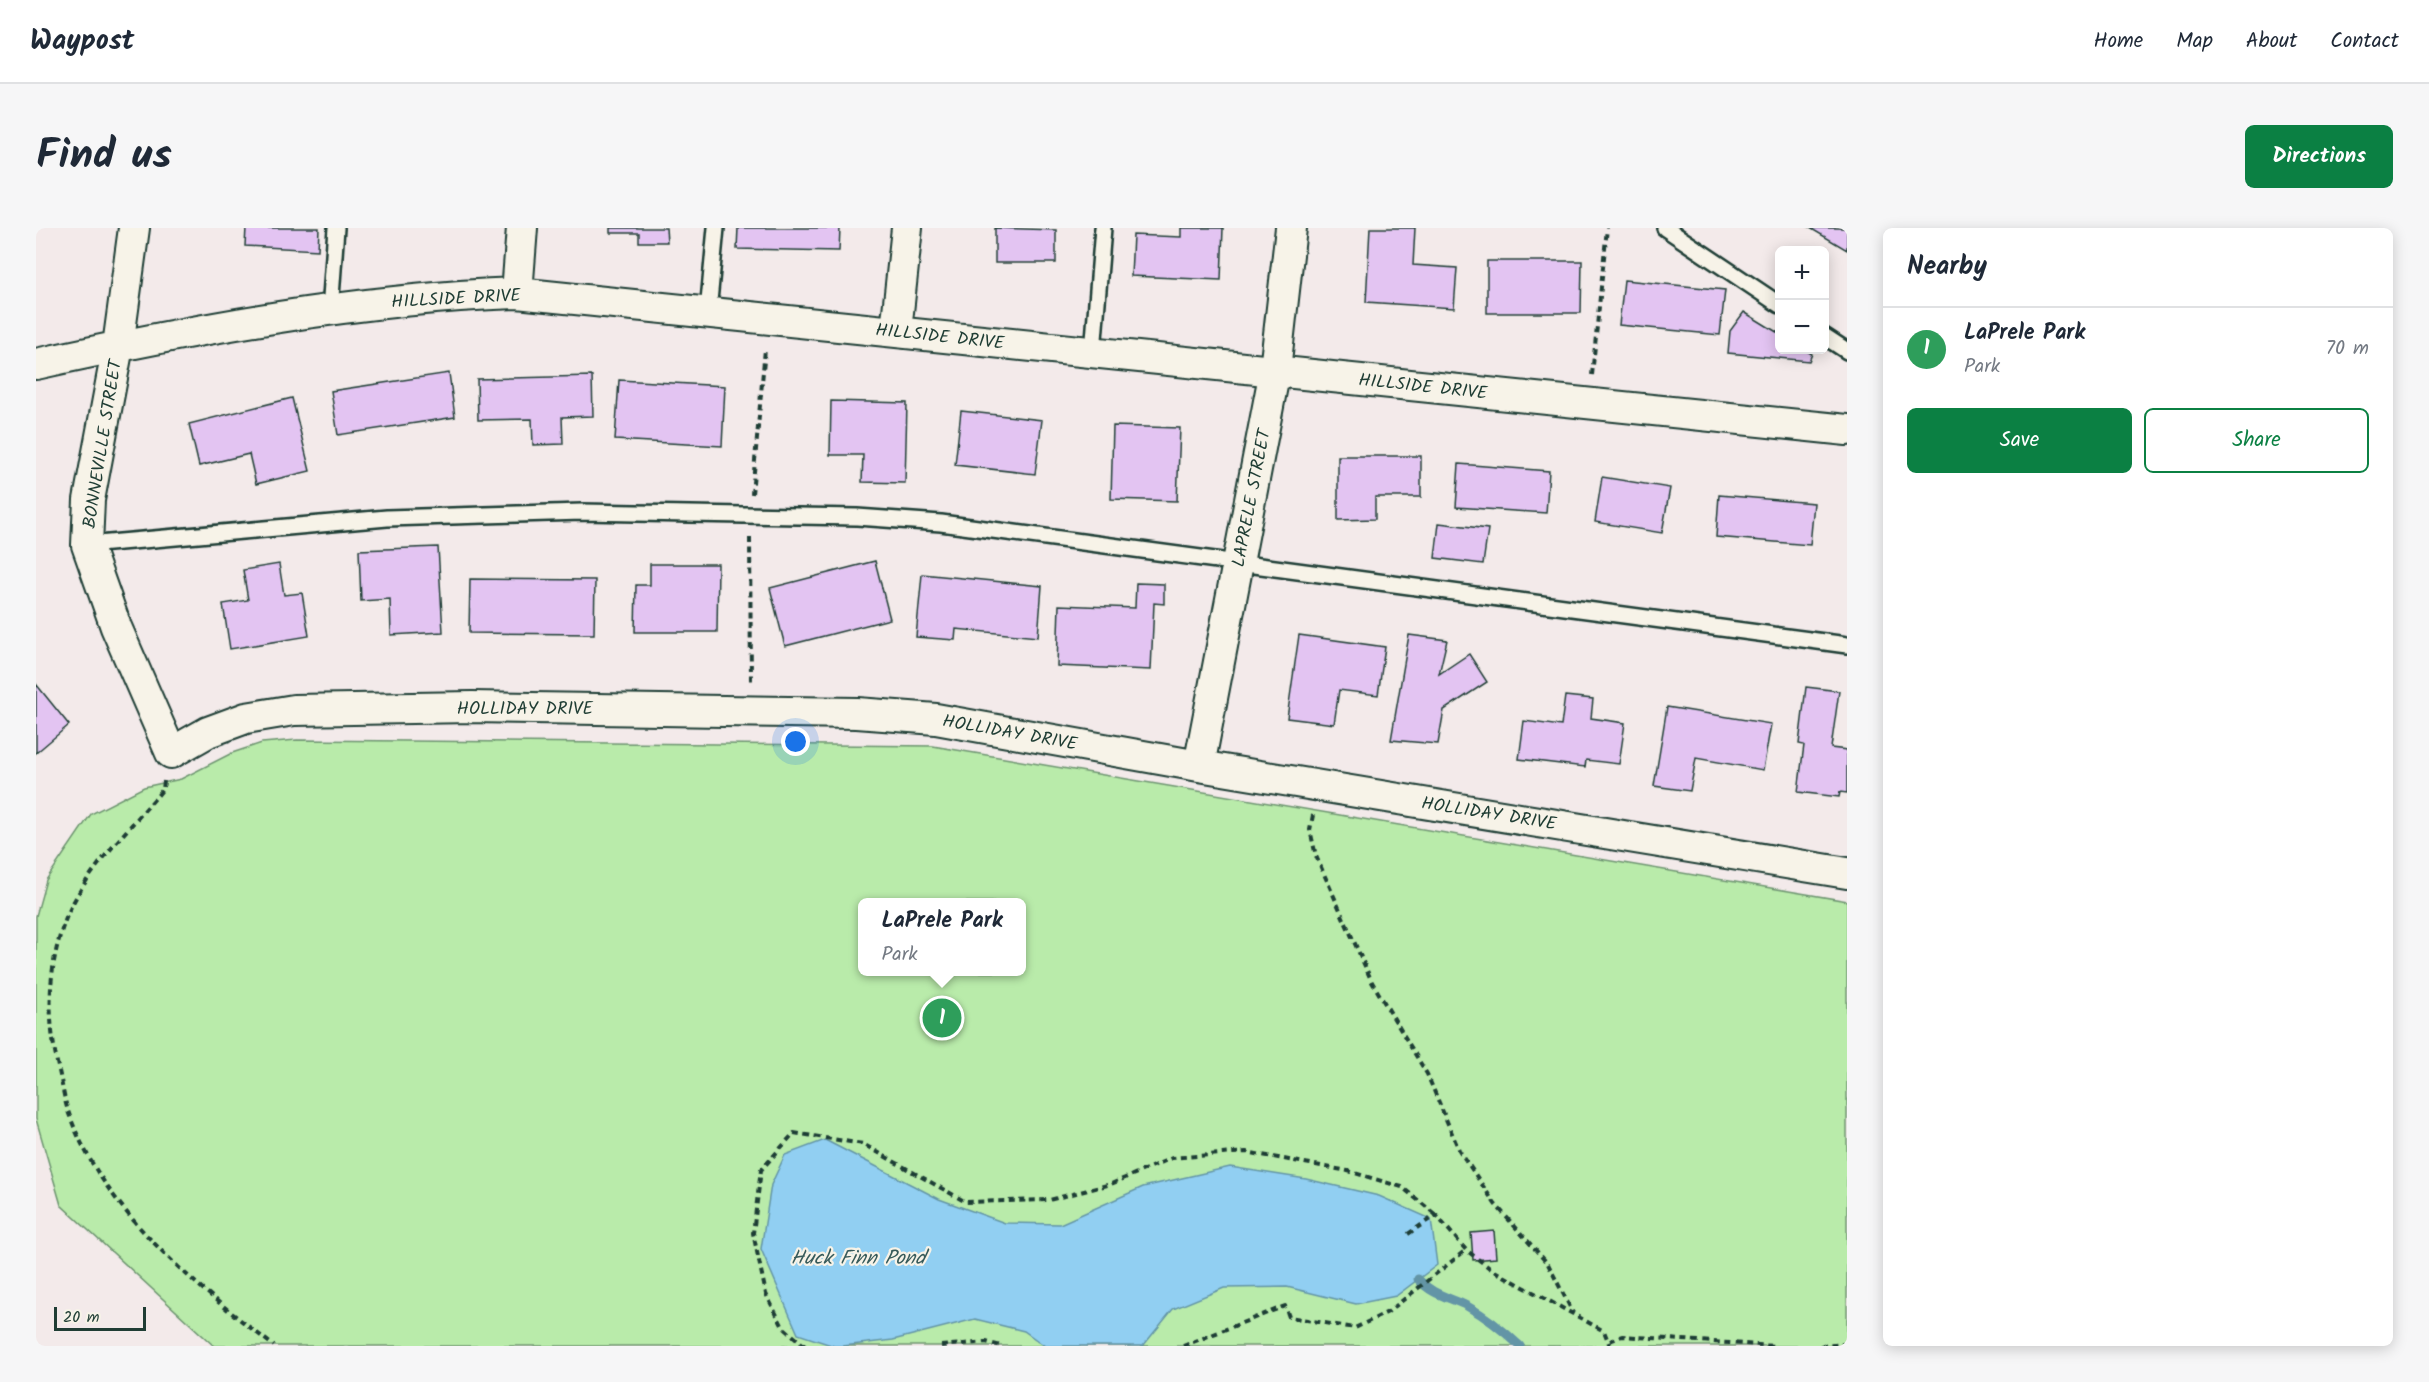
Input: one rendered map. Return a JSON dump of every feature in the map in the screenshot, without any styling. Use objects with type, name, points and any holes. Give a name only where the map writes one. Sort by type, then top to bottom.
[{"type":"street","name":"BONNEVILLE STREET","points":[[134,228],[118,346],[89,500],[87,544],[116,627],[171,753]]},
{"type":"street","points":[[517,292],[522,228]]},
{"type":"street","points":[[896,331],[907,228]]},
{"type":"street","name":"LAPRELE STREET","points":[[1199,766],[1275,370],[1291,228]]},
{"type":"street","name":"HILLSIDE DRIVE","points":[[36,364],[118,346],[330,310],[444,296],[517,292],[1847,430]]},
{"type":"street","name":"HOLLIDAY DRIVE","points":[[171,753],[208,732],[246,718],[294,710],[484,708],[857,713],[936,719],[1199,766],[1847,873]]},
{"type":"lane","points":[[330,310],[336,228]]},
{"type":"lane","points":[[708,312],[716,228]]},
{"type":"lane","points":[[1093,352],[1103,228]]},
{"type":"lane","points":[[1665,228],[1775,302]]},
{"type":"lane","points":[[1829,339],[1847,351]]},
{"type":"lane","points":[[87,544],[387,518],[582,512],[857,517],[941,523],[1238,565],[1847,645]]},
{"type":"path","points":[[1589,403],[1607,228]]},
{"type":"path","points":[[171,753],[163,789],[86,882],[70,910],[56,956],[52,987],[52,1046],[68,1109],[79,1135],[96,1167],[124,1207],[152,1242],[200,1289],[274,1346]]},
{"type":"path","points":[[1318,785],[1311,830],[1316,856],[1371,982],[1427,1074],[1459,1150],[1496,1203],[1548,1264],[1573,1313]]},
{"type":"path","points":[[805,1346],[783,1327],[766,1294],[753,1233],[761,1170],[794,1133],[863,1144],[966,1202],[1049,1200],[1111,1184],[1172,1158],[1246,1152],[1348,1171],[1402,1187],[1436,1215],[1466,1250],[1491,1269],[1604,1330],[1610,1344],[1622,1336],[1775,1346]]},
{"type":"path","points":[[1408,1234],[1436,1215]]},
{"type":"path","points":[[1183,1346],[1286,1306],[1289,1317],[1355,1328],[1388,1312],[1466,1250]]},
{"type":"path","points":[[941,1346],[986,1342],[1001,1346]]},
{"type":"path","points":[[1820,1346],[1847,1344]]},
{"type":"green space","points":[[297,740],[933,746],[1847,901],[1847,1346],[214,1346],[61,1205],[36,1119],[36,916],[46,880],[91,814],[144,787],[181,779],[232,753],[262,743]]},
{"type":"water","name":"Huck Finn Pond","points":[[825,1140],[939,1199],[1005,1223],[1060,1224],[1143,1187],[1230,1167],[1306,1179],[1379,1196],[1431,1219],[1437,1265],[1396,1296],[1356,1304],[1287,1287],[1224,1288],[1173,1309],[1143,1346],[1045,1346],[1024,1331],[975,1319],[893,1340],[834,1346],[798,1334],[761,1249],[771,1185],[785,1155]]},
{"type":"building","points":[[246,228],[319,228],[318,250],[245,246]]},
{"type":"building","points":[[610,228],[666,228],[667,242],[639,242],[639,233],[610,233]]},
{"type":"building","points":[[738,228],[840,228],[839,251],[737,249]]},
{"type":"building","points":[[995,228],[1056,230],[1056,263],[995,263]]},
{"type":"building","points":[[1181,228],[1223,228],[1221,280],[1131,276],[1133,235],[1181,237]]},
{"type":"building","points":[[1370,228],[1415,228],[1413,265],[1457,268],[1454,308],[1366,302]]},
{"type":"building","points":[[1810,228],[1847,228],[1847,250]]},
{"type":"building","points":[[1487,261],[1582,261],[1581,313],[1487,313]]},
{"type":"building","points":[[1624,280],[1725,290],[1720,335],[1619,325]]},
{"type":"building","points":[[1744,312],[1775,331],[1775,354],[1812,354],[1809,361],[1728,353],[1730,331]]},
{"type":"building","points":[[449,373],[455,417],[338,435],[331,391]]},
{"type":"building","points":[[592,376],[593,416],[562,417],[563,444],[533,445],[532,419],[478,420],[477,379]]},
{"type":"building","points":[[619,380],[725,386],[722,446],[615,440]]},
{"type":"building","points":[[292,398],[310,471],[256,484],[249,454],[199,466],[189,424]]},
{"type":"building","points":[[831,401],[907,403],[905,483],[862,482],[863,455],[830,455]]},
{"type":"building","points":[[961,411],[1042,420],[1035,474],[955,465]]},
{"type":"building","points":[[1113,426],[1180,428],[1177,501],[1111,499]]},
{"type":"building","points":[[1338,456],[1421,456],[1421,497],[1375,497],[1375,519],[1338,520]]},
{"type":"building","points":[[1459,464],[1549,471],[1546,513],[1456,507]]},
{"type":"building","points":[[1602,477],[1670,488],[1662,533],[1595,522]]},
{"type":"building","points":[[1719,495],[1814,503],[1810,545],[1716,537]]},
{"type":"building","points":[[1439,523],[1488,529],[1483,564],[1435,558]]},
{"type":"building","points":[[438,547],[443,632],[391,635],[390,599],[361,601],[359,550]]},
{"type":"building","points":[[875,561],[890,619],[785,646],[770,588]]},
{"type":"building","points":[[279,564],[284,595],[302,593],[309,636],[230,649],[223,604],[248,600],[243,570]]},
{"type":"building","points":[[650,564],[718,564],[717,632],[635,632],[636,585],[650,585]]},
{"type":"building","points":[[922,574],[1042,586],[1038,637],[956,629],[955,640],[916,637]]},
{"type":"building","points":[[470,579],[595,580],[594,634],[469,633]]},
{"type":"building","points":[[1136,583],[1164,584],[1164,604],[1154,603],[1151,670],[1057,666],[1059,605],[1135,608]]},
{"type":"building","points":[[1299,635],[1385,647],[1378,695],[1339,690],[1334,724],[1287,718]]},
{"type":"building","points":[[1409,635],[1447,640],[1439,674],[1469,654],[1487,682],[1444,710],[1438,744],[1391,740]]},
{"type":"building","points":[[36,684],[69,725],[36,753]]},
{"type":"building","points":[[1806,687],[1839,691],[1831,748],[1847,750],[1847,793],[1840,792],[1839,797],[1798,792],[1804,745],[1799,744]]},
{"type":"building","points":[[1565,696],[1593,699],[1591,718],[1625,723],[1619,764],[1586,760],[1585,767],[1519,759],[1524,721],[1561,726]]},
{"type":"building","points":[[1667,707],[1771,724],[1763,770],[1696,758],[1690,791],[1654,786]]},
{"type":"building","points":[[1494,1231],[1496,1258],[1473,1260],[1471,1233]]},
{"type":"waterway","points":[[1418,1279],[1435,1292],[1481,1315],[1520,1346]]},
{"type":"place","name":"LaPrele Park","points":[[942,1018]]}]
